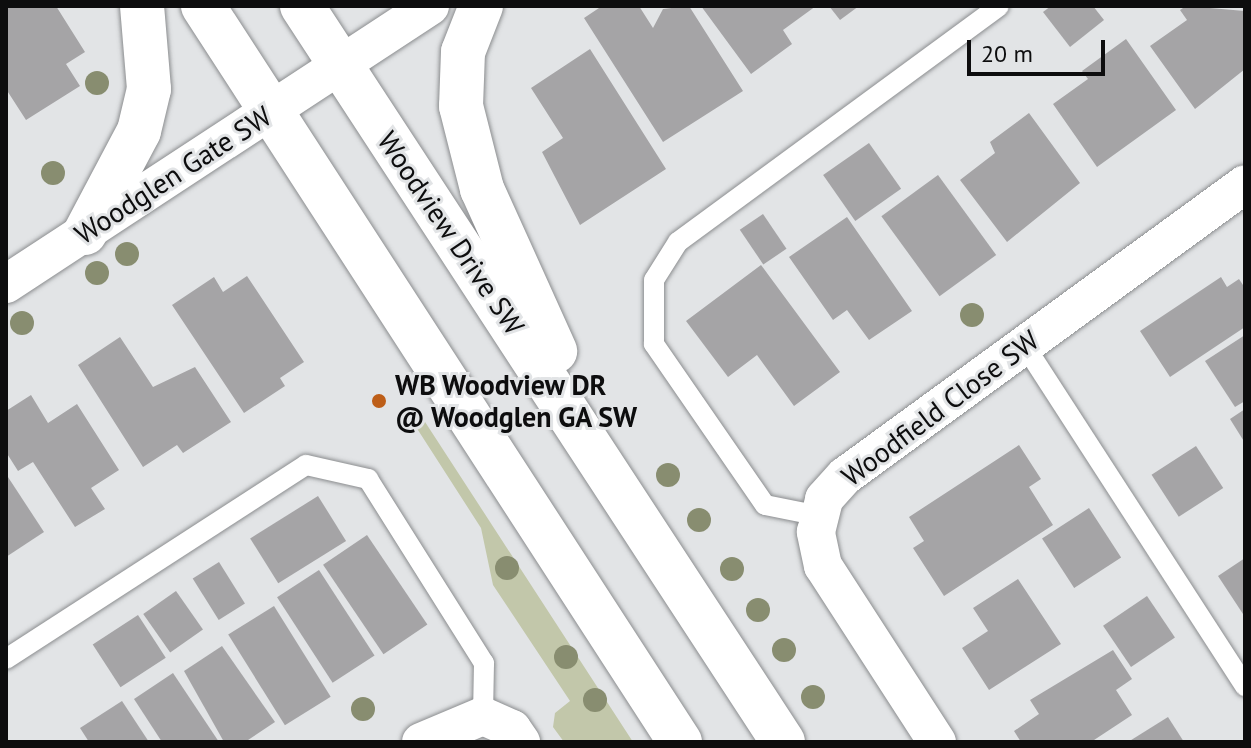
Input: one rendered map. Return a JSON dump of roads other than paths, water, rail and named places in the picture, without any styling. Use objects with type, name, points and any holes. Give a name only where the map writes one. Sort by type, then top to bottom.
[{"type":"street","points":[[85,233],[139,131],[149,89],[142,6]]},
{"type":"street","points":[[203,6],[680,742]]},
{"type":"street","name":"Woodview Drive SW","points":[[302,6],[783,742]]},
{"type":"street","name":"Woodglen Gate SW","points":[[6,284],[430,6]]},
{"type":"street","points":[[481,6],[463,52],[468,138],[482,189],[606,467]]},
{"type":"street","name":"Woodfield Close SW","points":[[937,742],[823,566],[820,516],[845,476],[1023,343],[1245,184]]},
{"type":"street","points":[[421,742],[483,716],[512,729],[521,742]]},
{"type":"lane","points":[[820,516],[765,505],[654,344],[654,280],[678,242],[999,6]]},
{"type":"lane","points":[[1023,343],[1245,686]]},
{"type":"lane","points":[[6,659],[306,465],[368,479],[484,663],[483,716]]},
{"type":"place","name":"WB Woodview DR @ Woodglen GA SW","points":[[379,401]]}]
